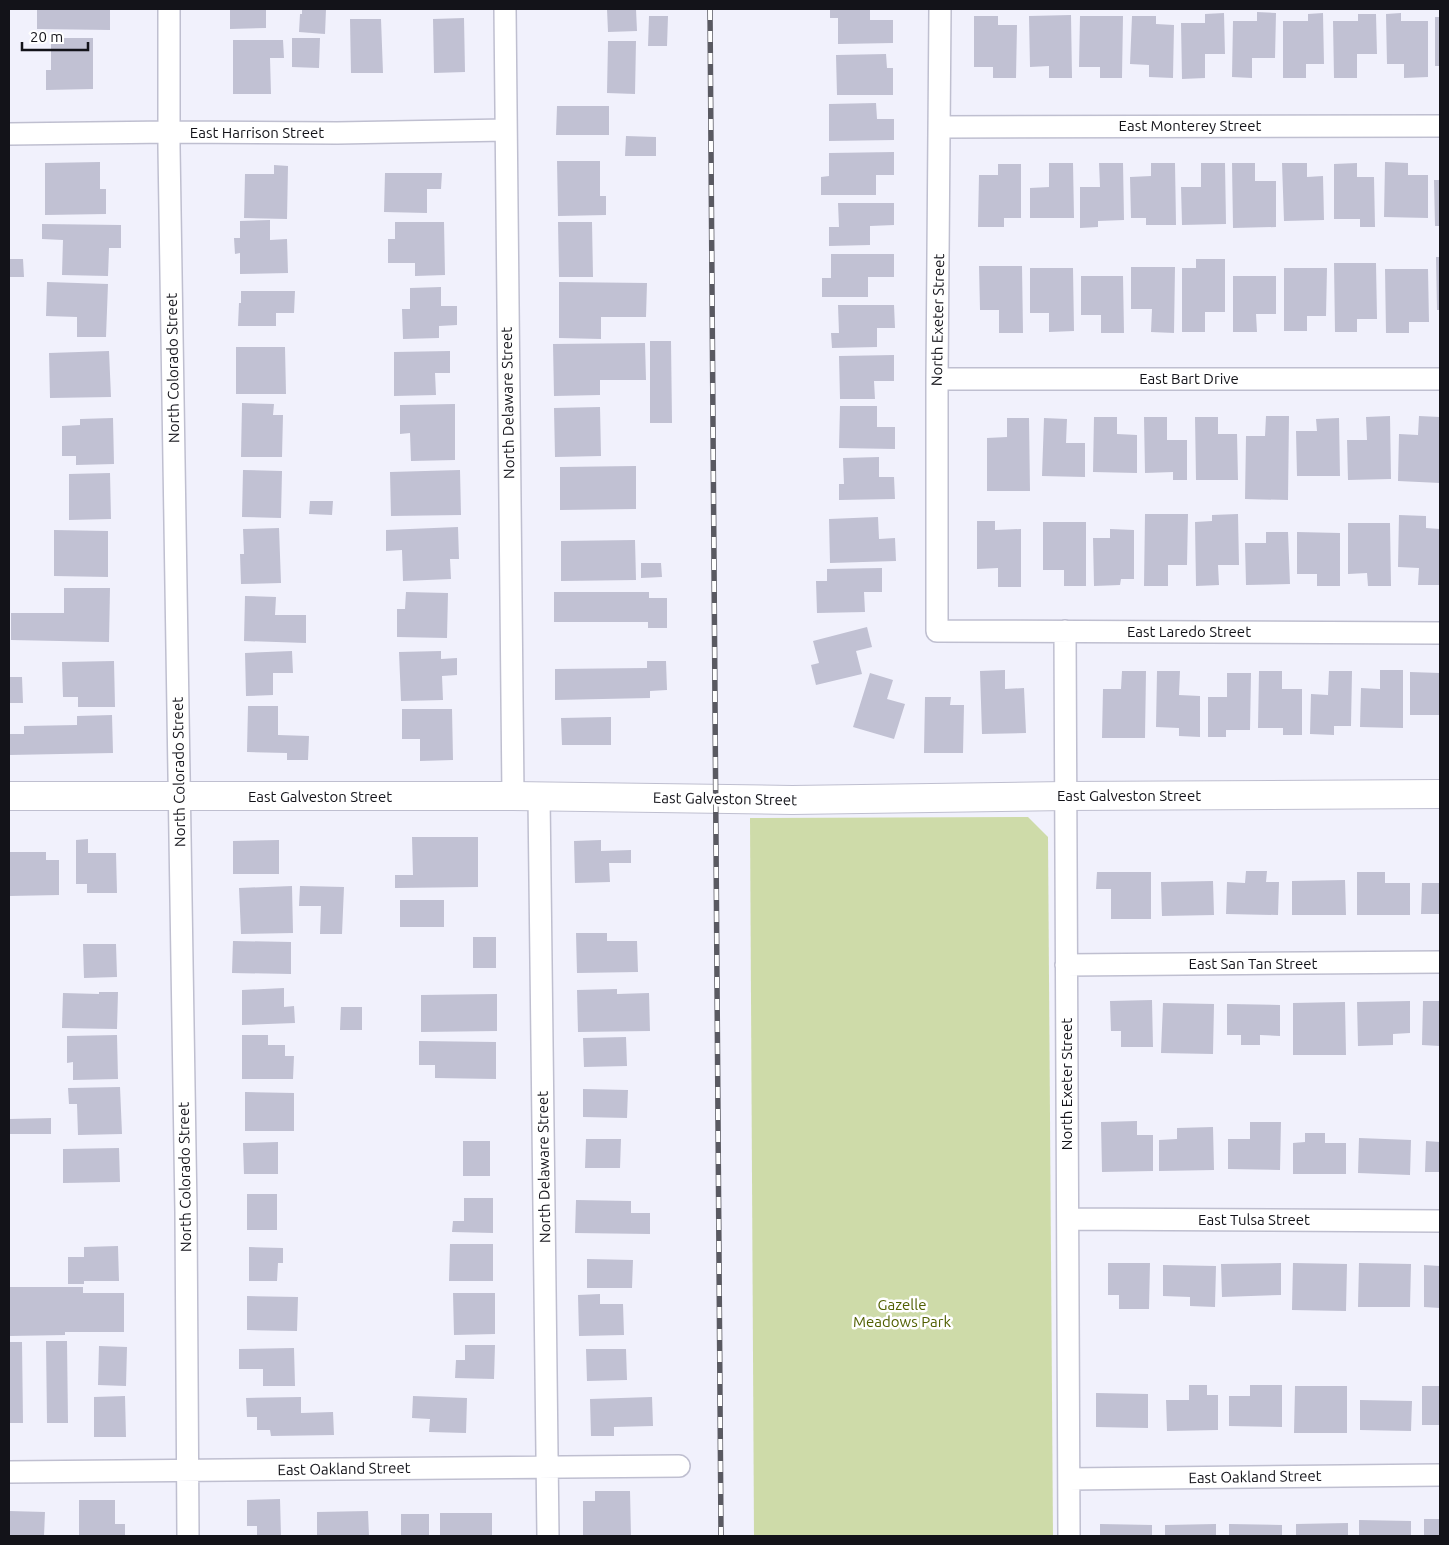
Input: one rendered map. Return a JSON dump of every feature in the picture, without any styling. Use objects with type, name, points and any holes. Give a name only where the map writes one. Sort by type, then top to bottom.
[{"type":"street","name":"North Colorado Street","points":[[169,9],[169,132],[186,1212],[188,1536]]},
{"type":"street","name":"North Delaware Street","points":[[505,9],[506,130],[548,1536]]},
{"type":"street","name":"North Exeter Street","points":[[937,631],[940,9]]},
{"type":"street","name":"East Monterey Street","points":[[940,127],[1440,126]]},
{"type":"street","name":"East Harrison Street","points":[[9,134],[169,132],[337,133],[506,130]]},
{"type":"street","name":"East Bart Drive","points":[[937,379],[1440,379]]},
{"type":"street","name":"East Laredo Street","points":[[937,631],[1440,632]]},
{"type":"street","name":"North Exeter Street","points":[[1065,631],[1070,1536]]},
{"type":"street","name":"East Galveston Street","points":[[9,796],[526,797],[792,800],[1440,794]]},
{"type":"street","name":"East San Tan Street","points":[[1066,965],[1440,962]]},
{"type":"street","name":"East Tulsa Street","points":[[1068,1219],[1440,1221]]},
{"type":"street","name":"East Oakland Street","points":[[9,1472],[679,1466]]},
{"type":"street","name":"East Oakland Street","points":[[1069,1479],[1440,1475]]},
{"type":"green space","name":"Gazelle Meadows Park","points":[[1028,817],[1048,837],[1053,1536],[754,1536],[750,818]]},
{"type":"building","points":[[37,9],[110,9],[110,30],[37,29]]},
{"type":"building","points":[[230,9],[266,9],[266,28],[230,29]]},
{"type":"building","points":[[302,9],[326,9],[325,34],[299,32]]},
{"type":"building","points":[[607,9],[636,9],[637,31],[608,32]]},
{"type":"building","points":[[830,9],[870,9],[870,20],[893,20],[893,43],[838,44],[838,18],[830,18]]},
{"type":"building","points":[[1257,12],[1276,13],[1275,58],[1252,58],[1252,78],[1232,77],[1233,21],[1257,21]]},
{"type":"building","points":[[1224,13],[1225,54],[1205,54],[1205,78],[1182,79],[1181,23],[1205,23],[1205,14]]},
{"type":"building","points":[[1323,13],[1324,64],[1306,64],[1306,78],[1283,78],[1283,21],[1308,21],[1308,14]]},
{"type":"building","points":[[1401,13],[1401,21],[1428,21],[1428,77],[1404,78],[1404,64],[1387,64],[1386,14]]},
{"type":"building","points":[[1358,14],[1376,14],[1377,54],[1357,54],[1357,78],[1334,78],[1333,21],[1358,21]]},
{"type":"building","points":[[1071,15],[1072,78],[1049,78],[1049,66],[1030,67],[1029,16]]},
{"type":"building","points":[[649,16],[668,16],[667,46],[648,46]]},
{"type":"building","points":[[974,16],[998,16],[998,25],[1017,25],[1016,78],[993,78],[993,67],[974,67]]},
{"type":"building","points":[[1080,16],[1123,16],[1122,78],[1100,78],[1100,67],[1079,67]]},
{"type":"building","points":[[1132,16],[1156,16],[1156,24],[1174,25],[1173,78],[1149,77],[1149,65],[1130,64]]},
{"type":"building","points":[[1435,17],[1440,17],[1440,66],[1435,66]]},
{"type":"building","points":[[464,18],[465,72],[434,73],[433,19]]},
{"type":"building","points":[[350,19],[381,19],[383,73],[351,73]]},
{"type":"building","points":[[51,38],[93,38],[93,89],[46,90],[46,70],[51,70]]},
{"type":"building","points":[[292,38],[320,38],[319,68],[292,67]]},
{"type":"building","points":[[233,40],[283,40],[284,58],[270,58],[271,94],[233,94]]},
{"type":"building","points":[[608,41],[636,41],[635,94],[607,93]]},
{"type":"building","points":[[886,54],[887,68],[893,68],[893,95],[837,95],[836,55]]},
{"type":"building","points":[[876,103],[877,119],[894,119],[894,140],[829,141],[829,104]]},
{"type":"building","points":[[557,106],[609,106],[609,135],[556,135]]},
{"type":"building","points":[[626,136],[656,137],[656,156],[625,156]]},
{"type":"building","points":[[894,152],[894,175],[876,175],[876,195],[821,195],[821,177],[829,176],[829,153]]},
{"type":"building","points":[[557,161],[600,161],[600,196],[606,196],[606,215],[558,216]]},
{"type":"building","points":[[100,162],[100,189],[106,189],[106,214],[45,215],[45,163]]},
{"type":"building","points":[[1385,162],[1408,163],[1408,175],[1428,175],[1428,218],[1384,217]]},
{"type":"building","points":[[1049,163],[1073,163],[1074,218],[1030,218],[1030,188],[1049,187]]},
{"type":"building","points":[[1099,163],[1123,163],[1124,220],[1098,221],[1098,227],[1080,228],[1080,187],[1100,187]]},
{"type":"building","points":[[1151,163],[1175,163],[1176,225],[1146,225],[1146,218],[1131,218],[1130,177],[1151,176]]},
{"type":"building","points":[[1201,163],[1225,163],[1226,224],[1182,225],[1181,187],[1201,187]]},
{"type":"building","points":[[1232,163],[1255,163],[1255,181],[1276,181],[1276,227],[1233,228]]},
{"type":"building","points":[[1282,163],[1307,163],[1307,177],[1323,176],[1324,220],[1284,221]]},
{"type":"building","points":[[1357,163],[1357,177],[1374,177],[1375,227],[1360,227],[1360,219],[1334,219],[1334,164]]},
{"type":"building","points":[[998,164],[1021,164],[1021,218],[1004,218],[1004,227],[978,227],[979,175],[998,175]]},
{"type":"building","points":[[274,165],[288,166],[287,219],[244,218],[245,174],[274,174]]},
{"type":"building","points":[[385,173],[442,173],[441,189],[427,189],[427,213],[384,212]]},
{"type":"building","points":[[1434,180],[1440,180],[1440,226],[1435,226]]},
{"type":"building","points":[[838,203],[894,203],[894,225],[870,226],[870,245],[829,246],[829,227],[839,227]]},
{"type":"building","points":[[270,220],[270,240],[287,239],[288,273],[240,274],[240,253],[235,254],[234,238],[240,238],[240,221]]},
{"type":"building","points":[[395,222],[444,222],[445,275],[415,276],[415,263],[388,263],[388,239],[395,239]]},
{"type":"building","points":[[558,222],[592,222],[593,277],[559,277]]},
{"type":"building","points":[[42,224],[121,225],[121,248],[109,248],[108,276],[62,275],[63,240],[42,239]]},
{"type":"building","points":[[831,254],[894,254],[894,277],[868,277],[868,297],[822,297],[822,278],[831,278]]},
{"type":"building","points":[[1436,257],[1440,257],[1440,310],[1437,310]]},
{"type":"building","points":[[9,259],[23,259],[24,277],[9,277]]},
{"type":"building","points":[[1196,259],[1225,259],[1225,312],[1205,312],[1205,332],[1182,332],[1182,268],[1196,268]]},
{"type":"building","points":[[1334,263],[1376,263],[1377,319],[1357,319],[1357,332],[1335,332]]},
{"type":"building","points":[[979,266],[1022,266],[1023,333],[999,333],[999,310],[980,310]]},
{"type":"building","points":[[1131,267],[1175,267],[1174,333],[1151,332],[1152,309],[1131,309]]},
{"type":"building","points":[[1030,268],[1073,268],[1074,331],[1049,332],[1049,313],[1030,313]]},
{"type":"building","points":[[1284,268],[1327,268],[1326,316],[1307,316],[1307,331],[1284,331]]},
{"type":"building","points":[[1385,269],[1428,269],[1429,322],[1409,322],[1409,333],[1386,333]]},
{"type":"building","points":[[1081,276],[1123,276],[1124,333],[1101,333],[1101,315],[1081,315]]},
{"type":"building","points":[[1233,276],[1276,276],[1276,314],[1256,314],[1257,332],[1233,332]]},
{"type":"building","points":[[47,282],[108,284],[106,337],[77,337],[77,317],[46,316]]},
{"type":"building","points":[[559,282],[647,283],[646,317],[601,317],[601,339],[559,338]]},
{"type":"building","points":[[441,287],[441,306],[457,306],[457,325],[439,326],[439,338],[403,339],[402,309],[410,309],[410,288]]},
{"type":"building","points":[[241,291],[295,291],[294,313],[276,313],[276,326],[238,326]]},
{"type":"building","points":[[838,305],[894,305],[895,328],[877,328],[877,347],[832,348],[831,333],[839,333]]},
{"type":"building","points":[[650,341],[671,341],[672,423],[650,423]]},
{"type":"building","points":[[645,343],[646,380],[600,380],[600,395],[554,396],[553,344]]},
{"type":"building","points":[[236,347],[285,347],[286,394],[236,394]]},
{"type":"building","points":[[109,351],[111,397],[50,398],[49,353]]},
{"type":"building","points":[[450,351],[450,373],[435,373],[436,395],[394,396],[394,352]]},
{"type":"building","points":[[894,355],[894,381],[874,381],[875,399],[840,399],[839,356]]},
{"type":"building","points":[[242,403],[274,404],[273,415],[283,415],[282,457],[241,457]]},
{"type":"building","points":[[455,404],[455,460],[411,461],[410,433],[400,434],[400,405]]},
{"type":"building","points":[[840,406],[877,406],[877,427],[895,427],[895,449],[839,448]]},
{"type":"building","points":[[600,407],[601,456],[555,457],[554,408]]},
{"type":"building","points":[[1266,416],[1289,416],[1288,500],[1245,499],[1246,436],[1265,436]]},
{"type":"building","points":[[1390,416],[1391,479],[1348,480],[1347,440],[1367,440],[1366,417]]},
{"type":"building","points":[[1419,416],[1440,417],[1440,483],[1398,481],[1399,434],[1418,435]]},
{"type":"building","points":[[1094,417],[1117,417],[1117,434],[1137,435],[1137,473],[1093,472]]},
{"type":"building","points":[[1144,417],[1167,417],[1167,440],[1187,440],[1187,480],[1173,480],[1173,472],[1145,473]]},
{"type":"building","points":[[1195,417],[1218,417],[1218,434],[1237,434],[1238,480],[1196,480]]},
{"type":"building","points":[[113,418],[114,464],[76,465],[76,456],[62,456],[62,426],[80,425],[80,419]]},
{"type":"building","points":[[1007,418],[1029,418],[1030,491],[987,491],[987,438],[1007,437]]},
{"type":"building","points":[[1044,418],[1067,419],[1066,443],[1085,443],[1085,477],[1042,476]]},
{"type":"building","points":[[1339,418],[1340,476],[1297,476],[1296,431],[1317,431],[1316,419]]},
{"type":"building","points":[[879,457],[879,477],[894,477],[895,499],[839,500],[839,484],[844,484],[843,458]]},
{"type":"building","points":[[636,466],[636,509],[560,510],[560,467]]},
{"type":"building","points":[[243,470],[282,471],[281,518],[242,517]]},
{"type":"building","points":[[460,470],[461,515],[391,516],[390,472]]},
{"type":"building","points":[[110,473],[111,519],[69,520],[69,474]]},
{"type":"building","points":[[310,501],[333,501],[332,515],[309,514]]},
{"type":"building","points":[[1145,514],[1188,514],[1187,565],[1168,565],[1168,586],[1144,586]]},
{"type":"building","points":[[1238,514],[1239,565],[1218,565],[1219,585],[1196,586],[1195,522],[1212,521],[1212,515]]},
{"type":"building","points":[[1399,515],[1426,516],[1426,528],[1440,529],[1440,585],[1418,585],[1419,568],[1398,567]]},
{"type":"building","points":[[878,517],[879,539],[895,538],[896,561],[830,563],[829,519]]},
{"type":"building","points":[[977,521],[995,521],[995,530],[1021,529],[1021,587],[998,587],[998,568],[977,569]]},
{"type":"building","points":[[1043,522],[1086,522],[1086,586],[1064,586],[1064,570],[1043,570]]},
{"type":"building","points":[[1348,523],[1390,523],[1391,586],[1368,586],[1367,573],[1348,574]]},
{"type":"building","points":[[458,527],[459,559],[450,559],[451,579],[403,581],[402,550],[386,551],[386,530]]},
{"type":"building","points":[[279,528],[281,583],[241,584],[240,554],[244,554],[243,529]]},
{"type":"building","points":[[1110,529],[1134,530],[1134,579],[1121,579],[1120,585],[1094,586],[1093,538],[1110,538]]},
{"type":"building","points":[[54,530],[108,531],[108,577],[54,576]]},
{"type":"building","points":[[1266,532],[1288,532],[1290,584],[1246,585],[1245,543],[1266,543]]},
{"type":"building","points":[[1297,532],[1340,533],[1340,586],[1317,586],[1317,574],[1297,574]]},
{"type":"building","points":[[635,540],[636,580],[561,581],[561,541]]},
{"type":"building","points":[[641,563],[661,563],[662,577],[641,578]]},
{"type":"building","points":[[882,568],[882,592],[864,592],[865,612],[817,613],[816,581],[827,581],[827,569]]},
{"type":"building","points":[[64,588],[110,588],[109,642],[11,640],[11,613],[64,613]]},
{"type":"building","points":[[406,592],[448,593],[447,638],[397,637],[397,609],[405,609]]},
{"type":"building","points":[[554,592],[649,592],[649,598],[667,598],[667,628],[648,628],[648,622],[554,622]]},
{"type":"building","points":[[245,596],[276,597],[275,615],[306,615],[306,643],[244,641]]},
{"type":"building","points":[[867,627],[872,647],[856,651],[862,674],[816,685],[811,665],[819,663],[813,641]]},
{"type":"building","points":[[292,651],[293,673],[273,673],[273,695],[246,696],[245,653]]},
{"type":"building","points":[[441,651],[441,659],[457,658],[457,675],[442,676],[443,700],[401,701],[399,652]]},
{"type":"building","points":[[114,661],[115,707],[78,707],[78,697],[63,697],[62,662]]},
{"type":"building","points":[[647,661],[666,661],[667,690],[650,691],[650,698],[555,700],[555,669],[647,668]]},
{"type":"building","points":[[1005,670],[1005,689],[1024,688],[1026,733],[982,734],[980,671]]},
{"type":"building","points":[[1380,670],[1403,670],[1403,728],[1360,727],[1361,688],[1380,689]]},
{"type":"building","points":[[1122,671],[1146,671],[1145,738],[1102,738],[1103,689],[1121,689]]},
{"type":"building","points":[[1157,671],[1180,671],[1179,695],[1200,696],[1200,737],[1179,736],[1179,728],[1156,727]]},
{"type":"building","points":[[1259,671],[1282,671],[1282,689],[1302,689],[1302,735],[1283,735],[1283,728],[1258,728]]},
{"type":"building","points":[[1329,671],[1352,671],[1351,726],[1334,726],[1334,735],[1310,734],[1311,694],[1328,695]]},
{"type":"building","points":[[1410,672],[1440,673],[1440,715],[1410,715]]},
{"type":"building","points":[[870,673],[893,680],[887,699],[905,704],[894,739],[853,727]]},
{"type":"building","points":[[1227,673],[1251,673],[1250,730],[1226,730],[1226,737],[1208,737],[1208,697],[1227,697]]},
{"type":"building","points":[[9,677],[22,677],[23,703],[9,703]]},
{"type":"building","points":[[925,697],[951,697],[950,705],[964,705],[963,753],[924,753]]},
{"type":"building","points":[[248,706],[278,706],[278,735],[309,736],[308,760],[287,760],[287,753],[247,752]]},
{"type":"building","points":[[402,709],[452,709],[453,760],[420,761],[420,739],[402,739]]},
{"type":"building","points":[[112,715],[113,753],[9,755],[9,734],[24,734],[24,726],[77,725],[77,716]]},
{"type":"building","points":[[611,717],[611,745],[562,745],[561,718]]},
{"type":"building","points":[[412,837],[478,837],[478,887],[395,888],[395,875],[413,875]]},
{"type":"building","points":[[88,839],[88,853],[116,853],[117,893],[87,893],[87,884],[76,884],[76,840]]},
{"type":"building","points":[[279,840],[279,874],[233,874],[233,841]]},
{"type":"building","points":[[601,840],[601,851],[631,850],[631,863],[609,863],[610,882],[575,883],[574,841]]},
{"type":"building","points":[[9,852],[46,852],[46,860],[59,860],[59,895],[9,896]]},
{"type":"building","points":[[1246,871],[1267,871],[1266,882],[1279,882],[1278,915],[1226,914],[1227,882],[1245,883]]},
{"type":"building","points":[[1097,872],[1151,872],[1151,919],[1111,919],[1111,889],[1096,889]]},
{"type":"building","points":[[1357,872],[1385,872],[1385,883],[1410,883],[1410,915],[1357,915]]},
{"type":"building","points":[[1345,880],[1346,915],[1292,915],[1292,881]]},
{"type":"building","points":[[1213,881],[1214,915],[1162,916],[1161,882]]},
{"type":"building","points":[[1422,883],[1440,883],[1440,914],[1421,914]]},
{"type":"building","points":[[292,886],[293,933],[241,934],[239,888]]},
{"type":"building","points":[[300,886],[344,887],[342,934],[320,934],[321,906],[299,906]]},
{"type":"building","points":[[400,900],[444,900],[444,927],[400,927]]},
{"type":"building","points":[[576,933],[607,933],[607,941],[637,941],[638,972],[577,973]]},
{"type":"building","points":[[473,937],[496,937],[496,968],[473,968]]},
{"type":"building","points":[[233,941],[291,942],[291,974],[232,973]]},
{"type":"building","points":[[83,944],[116,944],[117,977],[84,978]]},
{"type":"building","points":[[284,988],[284,1007],[294,1006],[295,1023],[242,1025],[242,990]]},
{"type":"building","points":[[617,989],[617,994],[649,993],[650,1031],[578,1032],[577,990]]},
{"type":"building","points":[[99,992],[118,992],[117,1029],[62,1028],[63,993],[99,994]]},
{"type":"building","points":[[497,994],[497,1031],[421,1032],[421,995]]},
{"type":"building","points":[[1152,1000],[1153,1047],[1121,1047],[1121,1031],[1111,1031],[1110,1001]]},
{"type":"building","points":[[1410,1001],[1410,1033],[1393,1034],[1393,1045],[1358,1046],[1357,1002]]},
{"type":"building","points":[[1423,1001],[1440,1001],[1440,1046],[1422,1045]]},
{"type":"building","points":[[1345,1002],[1346,1055],[1293,1055],[1293,1003]]},
{"type":"building","points":[[1163,1003],[1214,1004],[1213,1054],[1161,1053]]},
{"type":"building","points":[[1227,1004],[1280,1005],[1280,1036],[1260,1035],[1260,1045],[1241,1045],[1241,1035],[1227,1035]]},
{"type":"building","points":[[341,1007],[362,1007],[362,1030],[340,1030]]},
{"type":"building","points":[[117,1035],[118,1079],[73,1080],[73,1062],[67,1063],[67,1036]]},
{"type":"building","points":[[242,1035],[268,1035],[268,1045],[285,1045],[285,1056],[294,1056],[293,1079],[242,1079]]},
{"type":"building","points":[[626,1037],[627,1066],[584,1067],[583,1038]]},
{"type":"building","points":[[419,1041],[496,1042],[496,1079],[435,1078],[435,1065],[419,1065]]},
{"type":"building","points":[[120,1087],[122,1134],[78,1135],[77,1104],[69,1104],[68,1088]]},
{"type":"building","points":[[583,1089],[628,1090],[627,1118],[583,1117]]},
{"type":"building","points":[[245,1092],[294,1093],[294,1131],[245,1131]]},
{"type":"building","points":[[51,1118],[51,1134],[9,1134],[9,1119]]},
{"type":"building","points":[[1137,1121],[1137,1135],[1153,1135],[1153,1171],[1102,1172],[1101,1122]]},
{"type":"building","points":[[1250,1122],[1281,1122],[1280,1170],[1228,1169],[1228,1139],[1250,1139]]},
{"type":"building","points":[[1213,1127],[1214,1170],[1159,1171],[1159,1140],[1177,1139],[1177,1128]]},
{"type":"building","points":[[1305,1133],[1325,1133],[1325,1143],[1346,1143],[1346,1174],[1293,1174],[1293,1143],[1305,1142]]},
{"type":"building","points":[[1359,1138],[1411,1140],[1410,1175],[1358,1173]]},
{"type":"building","points":[[586,1139],[621,1139],[620,1168],[585,1168]]},
{"type":"building","points":[[463,1141],[490,1141],[490,1176],[463,1176]]},
{"type":"building","points":[[1426,1141],[1440,1142],[1440,1172],[1425,1172]]},
{"type":"building","points":[[278,1142],[278,1174],[244,1174],[243,1143]]},
{"type":"building","points":[[119,1148],[120,1182],[63,1183],[63,1149]]},
{"type":"building","points":[[247,1194],[277,1194],[277,1230],[247,1230]]},
{"type":"building","points":[[464,1198],[493,1198],[493,1233],[452,1232],[453,1221],[464,1221]]},
{"type":"building","points":[[576,1200],[631,1201],[631,1213],[650,1213],[650,1234],[575,1233]]},
{"type":"building","points":[[450,1244],[493,1244],[493,1281],[449,1281]]},
{"type":"building","points":[[118,1246],[119,1281],[84,1281],[84,1284],[68,1284],[68,1257],[84,1257],[84,1247]]},
{"type":"building","points":[[249,1247],[283,1248],[283,1263],[278,1263],[277,1281],[249,1281]]},
{"type":"building","points":[[587,1259],[633,1260],[632,1288],[587,1288]]},
{"type":"building","points":[[1108,1263],[1150,1263],[1149,1309],[1119,1309],[1119,1295],[1108,1295]]},
{"type":"building","points":[[1281,1263],[1281,1295],[1222,1297],[1221,1264]]},
{"type":"building","points":[[1293,1263],[1347,1264],[1346,1311],[1292,1310]]},
{"type":"building","points":[[1359,1263],[1411,1264],[1410,1307],[1358,1307]]},
{"type":"building","points":[[1163,1265],[1216,1266],[1215,1307],[1190,1306],[1190,1297],[1163,1296]]},
{"type":"building","points":[[1424,1265],[1440,1266],[1440,1308],[1424,1307]]},
{"type":"building","points":[[9,1287],[83,1287],[83,1293],[124,1293],[124,1332],[65,1332],[65,1335],[9,1336]]},
{"type":"building","points":[[453,1293],[495,1293],[495,1334],[454,1335]]},
{"type":"building","points":[[600,1294],[600,1304],[623,1304],[624,1335],[579,1336],[578,1295]]},
{"type":"building","points":[[247,1296],[298,1297],[297,1331],[247,1330]]},
{"type":"building","points":[[46,1341],[67,1341],[68,1423],[47,1423]]},
{"type":"building","points":[[9,1342],[22,1342],[23,1423],[9,1423]]},
{"type":"building","points":[[465,1345],[495,1345],[494,1379],[455,1378],[456,1360],[465,1360]]},
{"type":"building","points":[[99,1346],[127,1347],[126,1386],[98,1385]]},
{"type":"building","points":[[294,1348],[295,1386],[263,1386],[263,1369],[239,1369],[239,1349]]},
{"type":"building","points":[[586,1349],[626,1349],[627,1380],[587,1381]]},
{"type":"building","points":[[1189,1385],[1207,1385],[1207,1395],[1218,1395],[1218,1430],[1167,1431],[1166,1400],[1189,1400]]},
{"type":"building","points":[[1250,1385],[1282,1385],[1282,1427],[1229,1426],[1229,1396],[1250,1396]]},
{"type":"building","points":[[1295,1386],[1347,1386],[1347,1433],[1294,1433]]},
{"type":"building","points":[[1422,1386],[1440,1386],[1440,1425],[1422,1425]]},
{"type":"building","points":[[1096,1393],[1148,1394],[1148,1428],[1096,1427]]},
{"type":"building","points":[[125,1396],[126,1437],[94,1437],[94,1397]]},
{"type":"building","points":[[413,1396],[467,1398],[466,1433],[429,1432],[430,1419],[412,1418]]},
{"type":"building","points":[[301,1397],[301,1413],[333,1412],[334,1435],[271,1436],[270,1430],[257,1430],[257,1417],[247,1417],[246,1398]]},
{"type":"building","points":[[652,1397],[653,1426],[614,1427],[614,1436],[591,1436],[590,1399]]},
{"type":"building","points":[[1360,1400],[1412,1401],[1411,1431],[1360,1430]]},
{"type":"building","points":[[595,1491],[630,1491],[631,1536],[583,1536],[583,1501],[595,1501]]},
{"type":"building","points":[[280,1499],[281,1536],[257,1536],[257,1526],[247,1526],[247,1500]]},
{"type":"building","points":[[79,1500],[115,1500],[115,1524],[125,1524],[125,1536],[79,1536]]},
{"type":"building","points":[[9,1511],[45,1512],[44,1536],[9,1536]]},
{"type":"building","points":[[368,1511],[369,1536],[317,1536],[317,1512]]},
{"type":"building","points":[[440,1513],[492,1513],[492,1536],[440,1536]]},
{"type":"building","points":[[401,1514],[429,1514],[429,1536],[401,1536]]},
{"type":"building","points":[[1424,1519],[1440,1519],[1440,1536],[1424,1536]]},
{"type":"building","points":[[1359,1520],[1411,1521],[1411,1536],[1359,1536]]},
{"type":"building","points":[[1348,1523],[1348,1536],[1296,1536],[1296,1524]]},
{"type":"building","points":[[1100,1524],[1152,1525],[1152,1536],[1100,1536]]},
{"type":"building","points":[[1216,1524],[1216,1536],[1165,1536],[1165,1525]]},
{"type":"building","points":[[1229,1524],[1282,1525],[1282,1536],[1229,1536]]},
{"type":"railway","points":[[710,9],[721,1536]]}]
